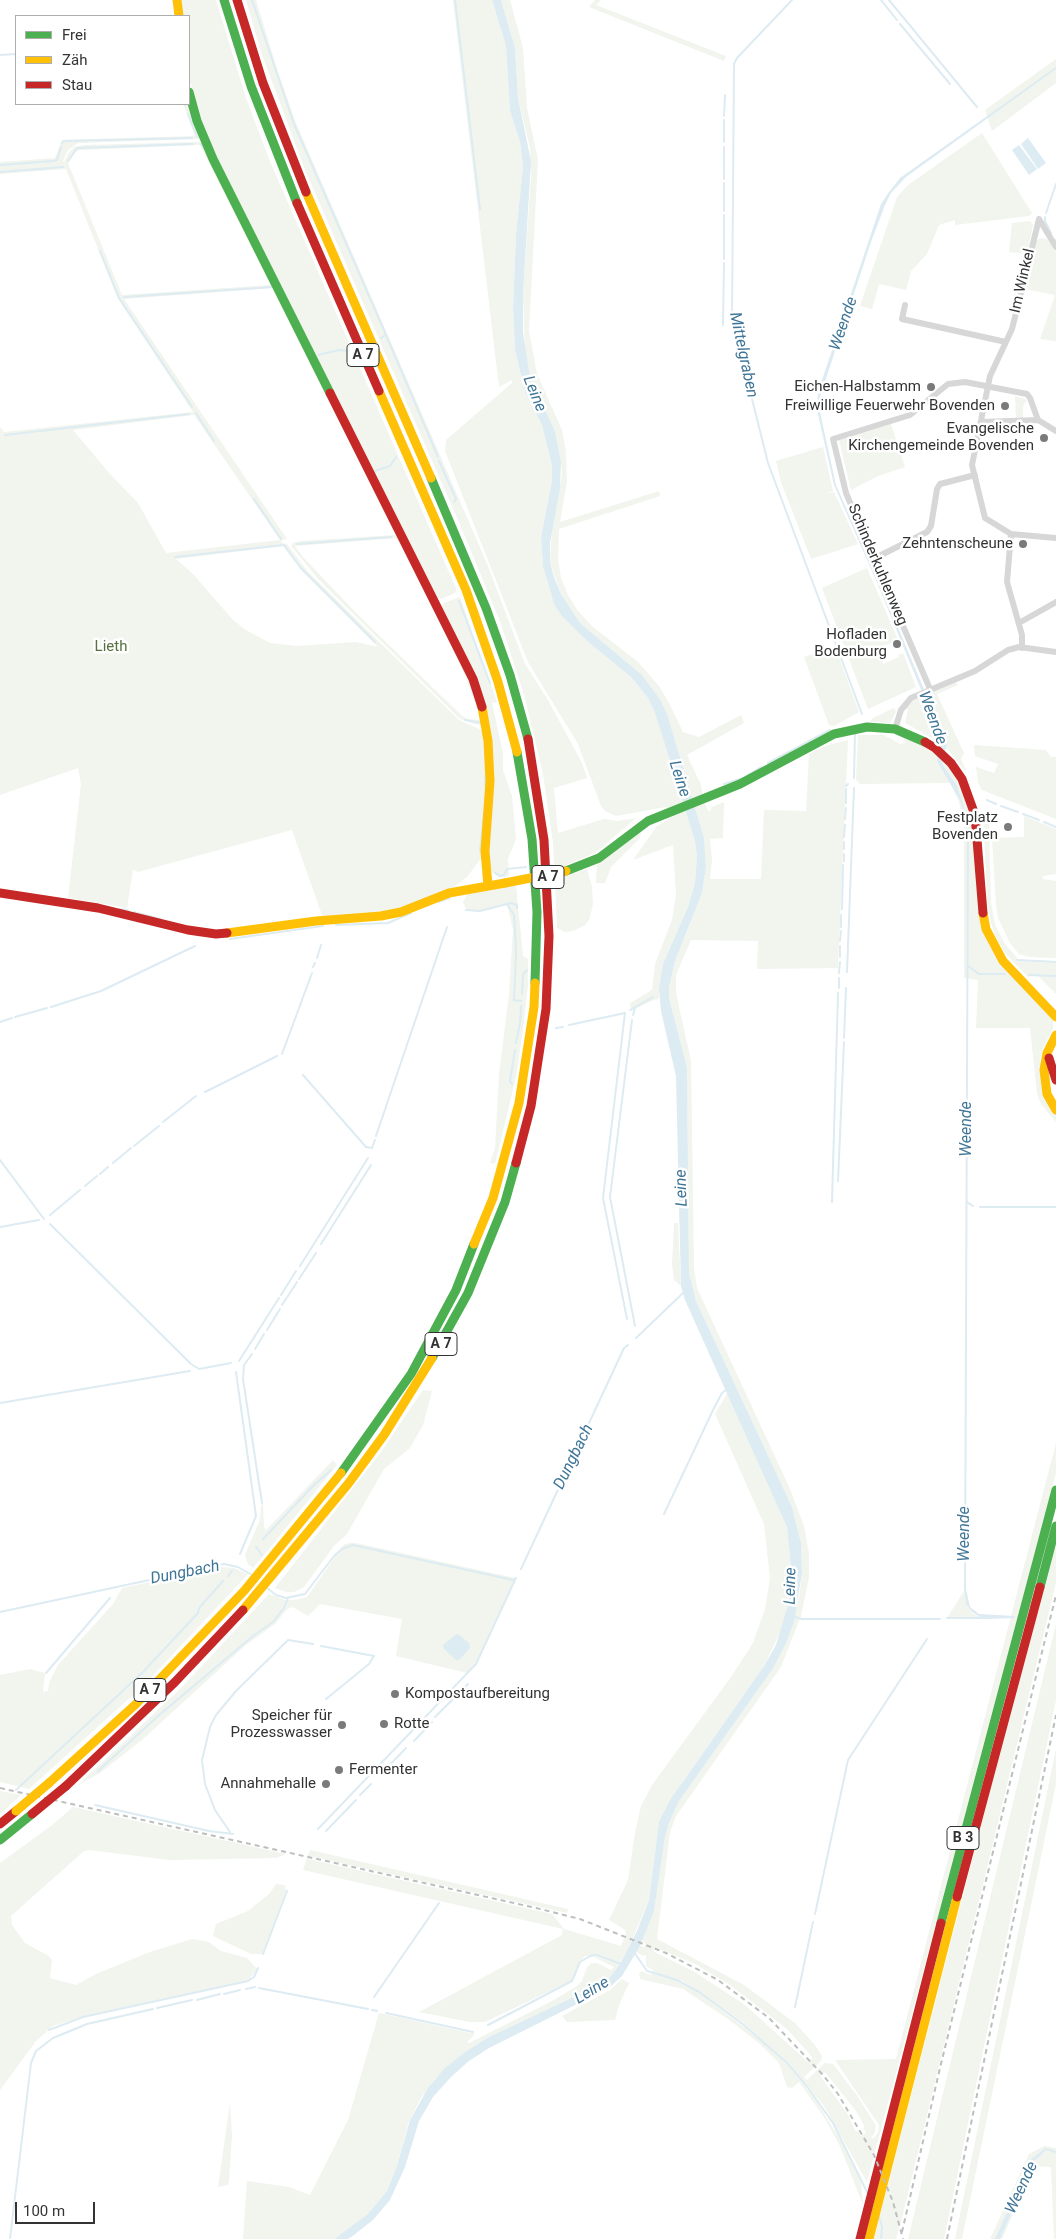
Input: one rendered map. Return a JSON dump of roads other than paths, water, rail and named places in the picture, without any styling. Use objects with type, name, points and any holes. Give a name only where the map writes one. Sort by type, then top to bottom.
[{"type":"main road","points":[[177,0],[179,15]]},
{"type":"main road","name":"A 7","points":[[0,1824],[49,1783],[164,1676],[244,1591],[345,1468],[399,1392],[441,1320],[476,1244],[503,1167],[524,1080],[534,1007],[537,912],[532,839],[524,786],[513,735],[490,654],[462,581],[282,169],[250,86],[224,0]]},
{"type":"main road","name":"A 7","points":[[0,1840],[66,1786],[155,1702],[254,1600],[366,1460],[410,1396],[458,1314],[488,1248],[512,1178],[536,1082],[546,1009],[549,912],[547,864],[538,792],[525,729],[510,675],[483,601],[453,530],[294,164],[263,83],[237,0]]},
{"type":"main road","points":[[190,96],[197,121],[213,159],[458,646],[477,688],[487,728],[489,756],[490,781],[484,851],[488,886]]},
{"type":"main road","points":[[0,893],[98,908],[188,930],[216,934],[316,921],[381,916],[401,912],[443,895],[566,871],[599,858],[648,821],[751,779],[834,734],[868,727],[895,729],[920,739],[935,748],[962,780],[975,815],[981,906],[989,935],[1003,961],[1055,1012]]},
{"type":"main road","points":[[1056,1035],[1048,1053],[1044,1070],[1045,1087],[1056,1110]]},
{"type":"main road","points":[[1048,1053],[1051,1070],[1056,1080]]},
{"type":"main road","name":"B 3","points":[[860,2239],[872,2186],[1056,1490]]},
{"type":"main road","name":"B 3","points":[[869,2239],[906,2090],[1056,1526]]},
{"type":"street","name":"Im Winkel","points":[[1011,534],[985,518],[972,461],[987,385],[992,368],[1012,329],[1039,219],[1056,247]]},
{"type":"street","points":[[905,305],[902,319],[1006,342]]},
{"type":"street","name":"Schinderkuhlenweg","points":[[928,690],[875,558],[846,493],[833,439],[910,415],[951,383],[970,382],[987,385]]},
{"type":"street","points":[[987,385],[1025,393],[1030,398],[1038,420]]},
{"type":"street","points":[[981,422],[1038,420],[1056,431]]},
{"type":"street","points":[[875,558],[923,535],[929,530],[937,489],[940,484],[975,475]]},
{"type":"street","points":[[1022,648],[1022,634],[1007,582],[1011,534],[1056,538]]},
{"type":"street","points":[[1019,623],[1033,617],[1056,602]]},
{"type":"street","points":[[895,729],[903,706],[908,700],[972,672],[1008,650],[1022,648],[1056,652]]},
{"type":"water","name":"Leine","points":[[492,0],[501,0],[515,48],[518,98],[531,161],[523,294],[523,332],[530,378],[555,431],[561,461],[560,488],[550,543],[550,562],[561,594],[580,623],[642,675],[660,699],[667,714],[704,838],[706,867],[702,893],[675,961],[669,987],[669,998],[687,1067],[689,1273],[696,1301],[792,1507],[801,1543],[802,1573],[794,1622],[772,1670],[679,1801],[669,1823],[665,1837],[654,1911],[640,1946],[622,1976],[609,1988],[489,2048],[469,2061],[452,2076],[433,2097],[419,2121],[405,2167],[390,2200],[373,2220],[354,2235],[348,2239],[334,2239],[368,2214],[387,2191],[397,2166],[410,2120],[428,2088],[444,2069],[465,2052],[489,2037],[599,1985],[610,1977],[622,1961],[637,1931],[649,1900],[659,1822],[670,1800],[764,1666],[776,1645],[788,1605],[791,1568],[787,1527],[685,1300],[681,1286],[676,1076],[661,1011],[659,989],[663,964],[688,907],[695,882],[697,856],[695,841],[655,713],[648,698],[631,677],[587,641],[562,616],[554,604],[543,567],[541,537],[552,481],[552,465],[542,425],[525,392],[515,350],[513,308],[516,234],[523,167],[520,142],[510,111],[506,46]]},
{"type":"water","points":[[1056,67],[1056,69],[906,177],[891,193],[871,242],[818,403],[836,485],[947,744],[942,764],[957,786],[969,823],[966,1589],[970,1607],[979,1614],[1015,1616],[1014,1618],[988,1619],[972,1612],[966,1604],[964,1589],[967,823],[960,800],[937,761],[942,741],[876,580],[834,485],[816,406],[820,386],[881,204],[889,192],[900,178]]},
{"type":"water","points":[[1028,138],[1046,163],[1038,169],[1021,144]]},
{"type":"water","points":[[1019,145],[1037,169],[1029,175],[1012,150]]},
{"type":"water","points":[[458,1634],[469,1643],[470,1648],[459,1660],[456,1660],[444,1649],[443,1645]]},
{"type":"water","points":[[1041,2152],[1041,2155],[1034,2161],[1000,2239],[995,2239],[1032,2158]]},
{"type":"waterway","points":[[252,0],[294,124],[386,335],[381,338]]},
{"type":"waterway","points":[[455,0],[480,209]]},
{"type":"waterway","name":"Mittelgraben","points":[[792,0],[737,58],[734,64],[732,319],[768,463],[862,714]]},
{"type":"waterway","points":[[881,0],[897,20]]},
{"type":"waterway","points":[[889,0],[977,107]]},
{"type":"waterway","points":[[900,24],[950,84]]},
{"type":"waterway","points":[[0,55],[15,54]]},
{"type":"waterway","points":[[724,116],[725,95]]},
{"type":"waterway","points":[[188,114],[197,137]]},
{"type":"waterway","points":[[724,120],[724,142]]},
{"type":"waterway","points":[[62,143],[64,141],[192,138]]},
{"type":"waterway","points":[[68,161],[77,148],[193,144]]},
{"type":"waterway","points":[[201,144],[204,149]]},
{"type":"waterway","points":[[0,165],[57,160],[61,147]]},
{"type":"waterway","points":[[724,147],[724,179]]},
{"type":"waterway","points":[[0,172],[63,167]]},
{"type":"waterway","points":[[724,183],[724,211]]},
{"type":"waterway","points":[[1046,213],[1056,184]]},
{"type":"waterway","points":[[724,215],[724,259]]},
{"type":"waterway","points":[[1045,217],[1051,233]]},
{"type":"waterway","points":[[100,251],[119,298],[192,407]]},
{"type":"waterway","points":[[723,325],[724,263]]},
{"type":"waterway","points":[[124,297],[273,287]]},
{"type":"waterway","points":[[386,335],[438,457]]},
{"type":"waterway","points":[[318,355],[339,350],[350,351]]},
{"type":"waterway","points":[[196,413],[214,441]]},
{"type":"waterway","points":[[5,435],[189,414]]},
{"type":"waterway","points":[[375,471],[390,466],[396,457]]},
{"type":"waterway","points":[[439,461],[456,499],[454,502]]},
{"type":"waterway","points":[[254,499],[281,539]]},
{"type":"waterway","points":[[297,544],[391,537]]},
{"type":"waterway","points":[[175,557],[284,545],[300,567],[375,642]]},
{"type":"waterway","points":[[459,601],[490,683]]},
{"type":"waterway","points":[[465,720],[482,723],[480,715]]},
{"type":"waterway","points":[[768,763],[830,730]]},
{"type":"waterway","points":[[854,778],[855,734]]},
{"type":"waterway","points":[[724,784],[743,778],[761,767]]},
{"type":"waterway","points":[[485,776],[485,786]]},
{"type":"waterway","points":[[847,972],[854,788]]},
{"type":"waterway","points":[[846,789],[846,803]]},
{"type":"waterway","points":[[987,800],[996,804]]},
{"type":"waterway","points":[[1001,806],[1018,812]]},
{"type":"waterway","points":[[845,819],[846,808]]},
{"type":"waterway","points":[[480,851],[484,811]]},
{"type":"waterway","points":[[1023,814],[1039,820]]},
{"type":"waterway","points":[[1044,822],[1056,827]]},
{"type":"waterway","points":[[844,837],[845,825]]},
{"type":"waterway","points":[[844,842],[844,849]]},
{"type":"waterway","points":[[844,854],[844,861]]},
{"type":"waterway","points":[[842,909],[843,865]]},
{"type":"waterway","points":[[495,873],[501,876],[504,875],[507,869],[526,867]]},
{"type":"waterway","points":[[438,902],[450,898]]},
{"type":"waterway","points":[[466,910],[480,911],[511,903],[517,905],[517,908]]},
{"type":"waterway","points":[[507,904],[514,915],[516,954],[514,1000],[521,1001]]},
{"type":"waterway","points":[[120,909],[128,910]]},
{"type":"waterway","points":[[134,912],[160,919]]},
{"type":"waterway","points":[[336,925],[388,923],[411,913]]},
{"type":"waterway","points":[[841,915],[841,927]]},
{"type":"waterway","points":[[230,939],[323,926]]},
{"type":"waterway","points":[[376,1136],[447,927]]},
{"type":"waterway","points":[[840,941],[841,931]]},
{"type":"waterway","points":[[317,958],[321,945]]},
{"type":"waterway","points":[[51,1007],[101,991],[195,946]]},
{"type":"waterway","points":[[840,946],[840,957]]},
{"type":"waterway","points":[[1017,960],[1056,962]]},
{"type":"waterway","points":[[839,973],[840,962]]},
{"type":"waterway","points":[[313,967],[315,963]]},
{"type":"waterway","points":[[968,966],[979,974],[1005,974]]},
{"type":"waterway","points":[[522,994],[523,974],[527,970]]},
{"type":"waterway","points":[[282,1054],[312,973]]},
{"type":"waterway","points":[[1029,975],[1056,976]]},
{"type":"waterway","points":[[839,978],[839,988]]},
{"type":"waterway","points":[[844,1038],[846,988]]},
{"type":"waterway","points":[[832,1202],[838,993]]},
{"type":"waterway","points":[[630,1010],[653,997]]},
{"type":"waterway","points":[[516,1043],[521,1006]]},
{"type":"waterway","points":[[15,1017],[47,1008]]},
{"type":"waterway","points":[[633,1015],[635,1008]]},
{"type":"waterway","points":[[569,1025],[625,1013],[603,1198],[627,1319]]},
{"type":"waterway","points":[[0,1022],[12,1018]]},
{"type":"waterway","points":[[632,1020],[610,1197],[635,1326]]},
{"type":"waterway","points":[[556,1028],[563,1027]]},
{"type":"waterway","points":[[838,1181],[844,1042]]},
{"type":"waterway","points":[[512,1084],[510,1081],[515,1050]]},
{"type":"waterway","points":[[205,1092],[277,1056]]},
{"type":"waterway","points":[[303,1075],[366,1147],[372,1148],[375,1140]]},
{"type":"waterway","points":[[163,1122],[196,1096]]},
{"type":"waterway","points":[[134,1146],[159,1126]]},
{"type":"waterway","points":[[113,1163],[131,1148]]},
{"type":"waterway","points":[[300,1266],[368,1158]]},
{"type":"waterway","points":[[0,1160],[44,1219]]},
{"type":"waterway","points":[[321,1244],[371,1165]]},
{"type":"waterway","points":[[100,1174],[108,1167]]},
{"type":"waterway","points":[[85,1186],[97,1176]]},
{"type":"waterway","points":[[50,1215],[80,1190]]},
{"type":"waterway","name":"Weende","points":[[967,1202],[973,1206]]},
{"type":"waterway","points":[[980,1207],[1056,1207]]},
{"type":"waterway","points":[[0,1227],[39,1220]]},
{"type":"waterway","points":[[50,1224],[191,1364],[199,1369],[231,1363]]},
{"type":"waterway","points":[[299,1279],[316,1253]]},
{"type":"waterway","points":[[281,1295],[296,1271]]},
{"type":"waterway","points":[[282,1305],[297,1282]]},
{"type":"waterway","name":"Dungbach","points":[[636,1338],[683,1293]]},
{"type":"waterway","points":[[239,1361],[279,1298]]},
{"type":"waterway","points":[[267,1330],[280,1309]]},
{"type":"waterway","points":[[255,1349],[264,1334]]},
{"type":"waterway","name":"Dungbach","points":[[521,1569],[624,1348],[628,1345]]},
{"type":"waterway","points":[[252,1354],[244,1365],[243,1379],[262,1503]]},
{"type":"waterway","points":[[0,1403],[190,1371]]},
{"type":"waterway","points":[[236,1372],[256,1516],[240,1554]]},
{"type":"waterway","points":[[664,1514],[714,1408],[722,1393],[727,1389]]},
{"type":"waterway","points":[[263,1539],[313,1486],[331,1470]]},
{"type":"waterway","name":"Dungbach","points":[[267,1588],[276,1595],[286,1598],[305,1594],[334,1556],[342,1549],[353,1545],[513,1580],[516,1578]]},
{"type":"waterway","points":[[256,1547],[262,1555]]},
{"type":"waterway","name":"Dungbach","points":[[0,1612],[224,1564],[238,1567],[252,1575]]},
{"type":"waterway","points":[[228,1576],[232,1571]]},
{"type":"waterway","points":[[318,1829],[476,1664],[515,1580]]},
{"type":"waterway","points":[[16,1790],[143,1672],[198,1613],[199,1608],[223,1581]]},
{"type":"waterway","points":[[46,1673],[110,1598]]},
{"type":"waterway","points":[[98,1771],[158,1716],[253,1636],[273,1622],[284,1608],[288,1598]]},
{"type":"waterway","points":[[795,1617],[802,1619],[940,1619]]},
{"type":"waterway","points":[[947,1618],[989,1618]]},
{"type":"waterway","points":[[815,1914],[848,1760],[927,1639]]},
{"type":"waterway","points":[[230,1832],[215,1810],[205,1784],[202,1760],[210,1727],[216,1715],[236,1691],[288,1640],[313,1644]]},
{"type":"waterway","points":[[321,1646],[374,1656],[369,1664],[326,1699]]},
{"type":"waterway","points":[[435,1717],[468,1684]]},
{"type":"waterway","points":[[414,1741],[432,1722]]},
{"type":"waterway","points":[[380,1775],[406,1748]]},
{"type":"waterway","points":[[360,1795],[371,1784]]},
{"type":"waterway","points":[[326,1831],[356,1800]]},
{"type":"waterway","points":[[95,1805],[209,1831],[233,1834]]},
{"type":"waterway","points":[[263,1954],[287,1891]]},
{"type":"waterway","points":[[374,1997],[439,1903]]},
{"type":"waterway","points":[[795,2007],[813,1922]]},
{"type":"waterway","points":[[634,1952],[647,1971],[677,1980],[699,1992],[744,2025],[787,2063],[833,2123],[867,2192]]},
{"type":"waterway","points":[[488,2025],[572,1981],[580,1962],[590,1956],[596,1955],[622,1964]]},
{"type":"waterway","points":[[49,2030],[83,2017],[248,1981],[254,1977],[258,1968]]},
{"type":"waterway","points":[[246,1989],[255,1987]]},
{"type":"waterway","points":[[259,1988],[368,2009]]},
{"type":"waterway","points":[[224,1994],[240,1990]]},
{"type":"waterway","points":[[197,2000],[220,1994]]},
{"type":"waterway","points":[[157,2008],[192,2000]]},
{"type":"waterway","points":[[10,2239],[31,2063],[36,2051],[53,2038],[87,2024],[153,2009]]},
{"type":"waterway","points":[[372,2010],[377,2011]]},
{"type":"waterway","points":[[386,2013],[473,2032]]},
{"type":"waterway","name":"Weende","points":[[1041,2153],[1046,2149],[1056,2152]]},
{"type":"waterway","points":[[879,2217],[882,2227],[881,2239]]},
{"type":"railway","points":[[902,2232],[940,2068],[1056,1595]]},
{"type":"railway","points":[[947,2239],[1056,1715]]},
{"type":"railway","points":[[0,1788],[536,1908],[580,1919],[666,1953],[718,1980],[769,2018],[823,2075],[838,2094],[874,2155],[893,2202],[903,2239]]},
{"type":"place","name":"Eichen-Halbstamm","points":[[931,387]]},
{"type":"place","name":"Freiwillige Feuerwehr Bovenden","points":[[1005,406]]},
{"type":"place","name":"Evangelische Kirchengemeinde Bovenden","points":[[1044,438]]},
{"type":"place","name":"Zehntenscheune","points":[[1023,544]]},
{"type":"place","name":"Hofladen Bodenburg","points":[[897,644]]},
{"type":"place","name":"Festplatz Bovenden","points":[[1008,827]]},
{"type":"place","name":"Kompostaufbereitung","points":[[395,1694]]},
{"type":"place","name":"Rotte","points":[[384,1724]]},
{"type":"place","name":"Speicher für Prozesswasser","points":[[342,1725]]},
{"type":"place","name":"Fermenter","points":[[339,1770]]},
{"type":"place","name":"Annahmehalle","points":[[326,1784]]},
{"type":"park label","name":"Lieth","points":[[111,647]]}]
